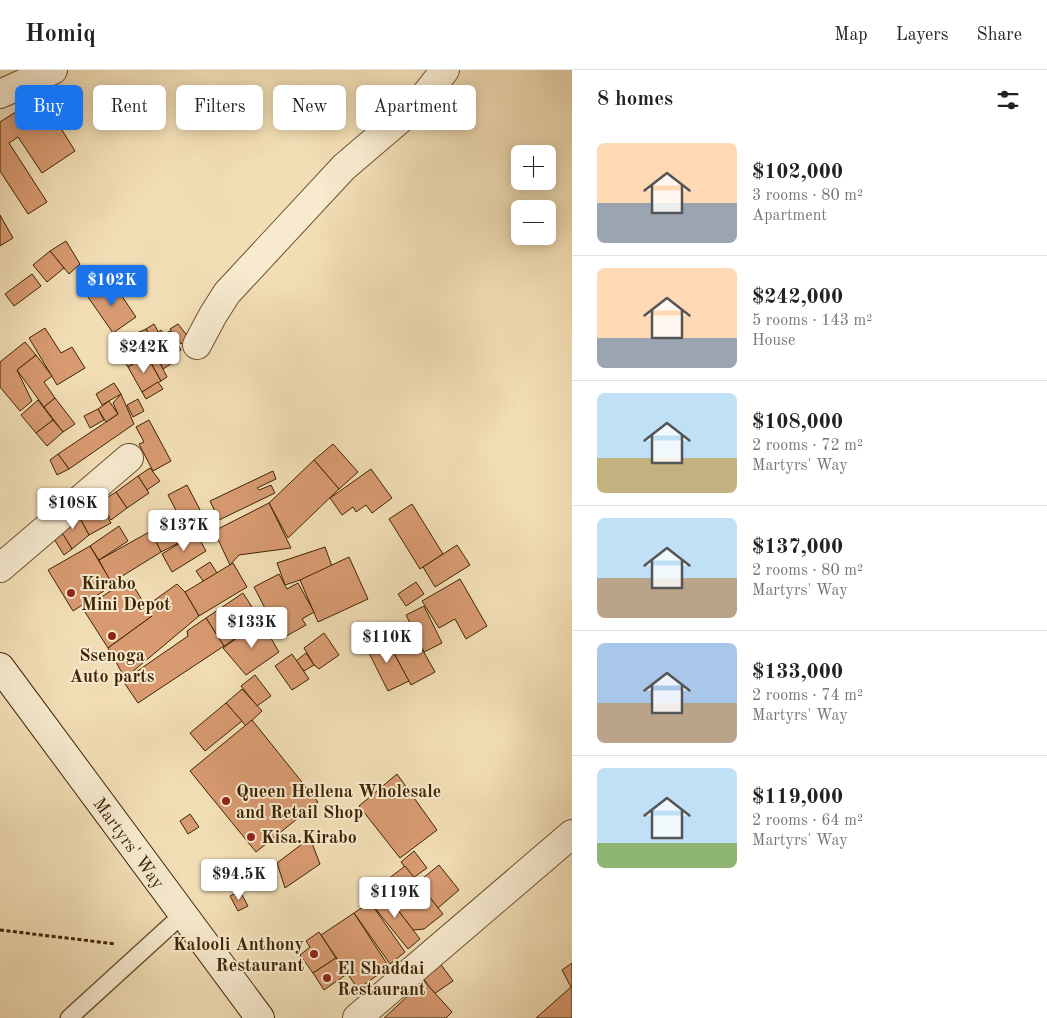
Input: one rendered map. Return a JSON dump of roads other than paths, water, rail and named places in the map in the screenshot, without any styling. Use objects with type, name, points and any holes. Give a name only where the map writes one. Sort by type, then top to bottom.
[{"type":"street","points":[[0,94],[53,70]]},
{"type":"street","points":[[197,345],[227,293],[344,167],[419,103],[445,70]]},
{"type":"street","points":[[0,568],[129,458]]},
{"type":"street","name":"Martyrs' Way","points":[[0,667],[260,1018]]},
{"type":"street","points":[[357,1018],[572,834]]},
{"type":"lane","points":[[69,1018],[182,915]]},
{"type":"place","name":"Kirabo Mini Depot","points":[[71,593]]},
{"type":"place","name":"Ssenoga Auto parts","points":[[112,636]]},
{"type":"place","name":"Queen Hellena Wholesale and Retail Shop","points":[[226,801]]},
{"type":"place","name":"Kisa.Kirabo","points":[[251,837]]},
{"type":"place","name":"Kalooli Anthony Restaurant","points":[[314,954]]},
{"type":"place","name":"El Shaddai Restaurant","points":[[327,978]]}]
